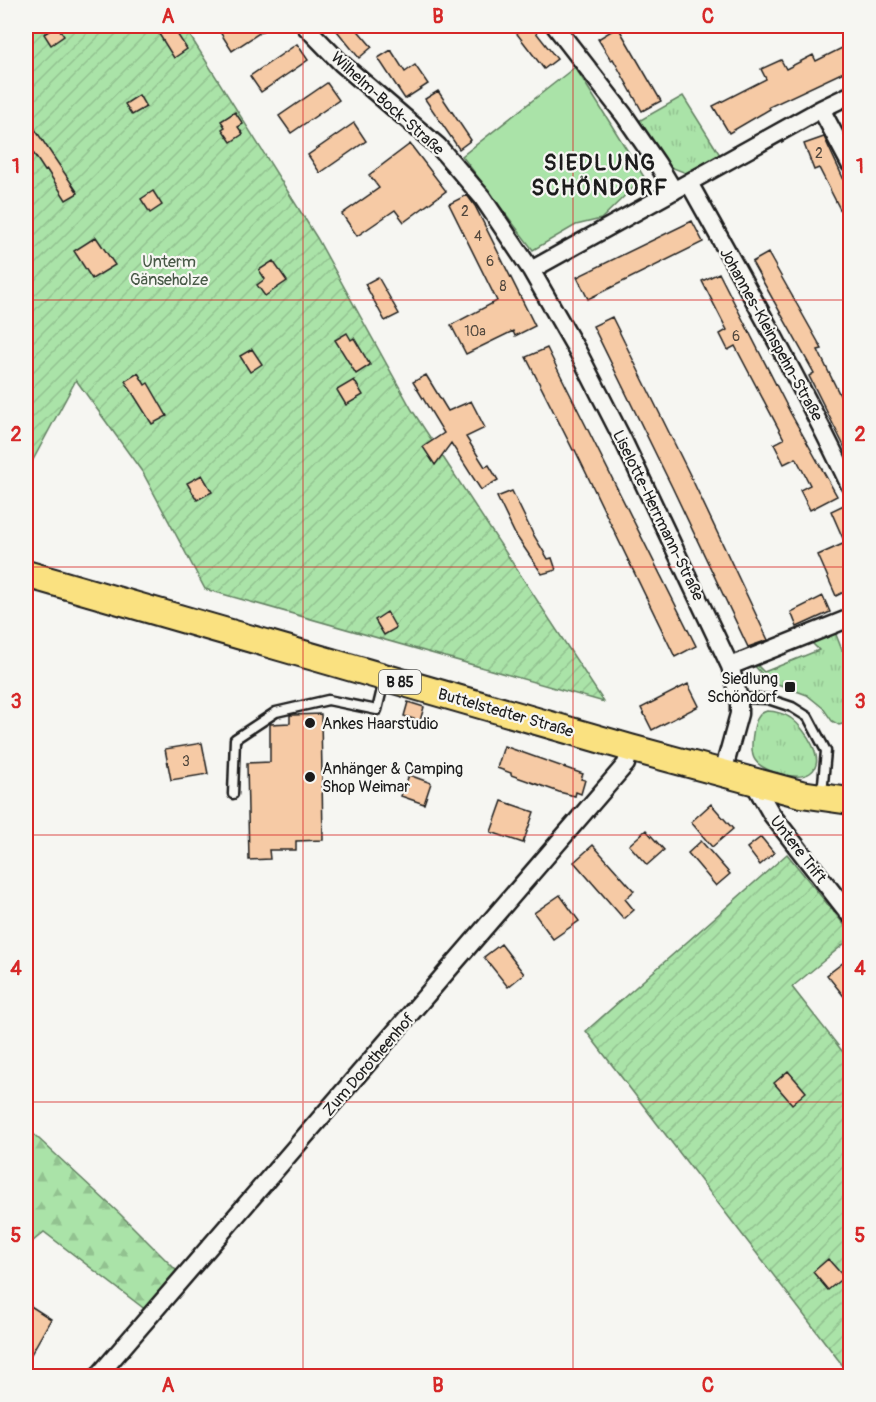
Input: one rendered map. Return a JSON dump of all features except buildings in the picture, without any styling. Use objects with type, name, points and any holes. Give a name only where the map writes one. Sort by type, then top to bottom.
[{"type":"main road","name":"Buttelstedter Straße","points":[[26,574],[630,748],[822,798],[850,801]]},
{"type":"street","name":"Wilhelm-Bock-Straße","points":[[305,26],[341,63],[438,146],[482,197],[531,270]]},
{"type":"street","points":[[561,27],[624,115],[674,191]]},
{"type":"street","points":[[531,270],[850,95]]},
{"type":"street","points":[[821,109],[850,164]]},
{"type":"street","name":"Johannes-Kleinspehn-Straße","points":[[689,183],[794,371],[850,486]]},
{"type":"street","name":"Liselotte-Herrmann-Straße","points":[[531,270],[573,341],[623,440],[730,666],[739,698],[739,714],[723,772]]},
{"type":"street","points":[[730,666],[850,618]]},
{"type":"street","name":"Zum Dorotheenhof","points":[[98,1377],[626,764],[630,748]]},
{"type":"street","name":"Untere Trift","points":[[752,780],[772,815],[850,915]]},
{"type":"lane","points":[[233,794],[236,739],[276,712],[328,700],[377,710],[385,678]]},
{"type":"lane","points":[[739,698],[768,699],[792,707],[808,717],[826,751],[822,798]]},
{"type":"green space","name":"Unterm Gänseholze","points":[[26,26],[184,26],[317,238],[412,410],[604,702],[205,589],[143,473],[76,380],[26,473]]},
{"type":"green space","points":[[575,67],[644,177],[601,219],[576,225],[533,250],[462,156]]},
{"type":"green space","points":[[683,96],[720,155],[686,173],[668,166],[637,122]]},
{"type":"green space","points":[[835,632],[842,650],[850,647],[850,722],[839,725],[832,721],[823,708],[807,695],[767,680],[753,664],[755,663],[764,672],[819,650],[810,641]]},
{"type":"green space","points":[[767,711],[790,717],[808,737],[816,761],[815,768],[810,773],[789,776],[765,768],[755,760],[752,738],[755,725],[760,715]]},
{"type":"green space","points":[[787,854],[850,932],[850,939],[792,987],[850,1061],[850,1375],[586,1031]]},
{"type":"green space","points":[[26,1127],[120,1214],[179,1273],[146,1310],[44,1232],[26,1247]]},
{"type":"place","name":"Siedlung Schöndorf","points":[[790,687]]},
{"type":"place","name":"Ankes Haarstudio","points":[[310,723]]},
{"type":"place","name":"Anhänger & Camping Shop Weimar","points":[[310,777]]},
{"type":"district","name":"SIEDLUNG SCHÖNDORF","points":[[600,174]]}]
